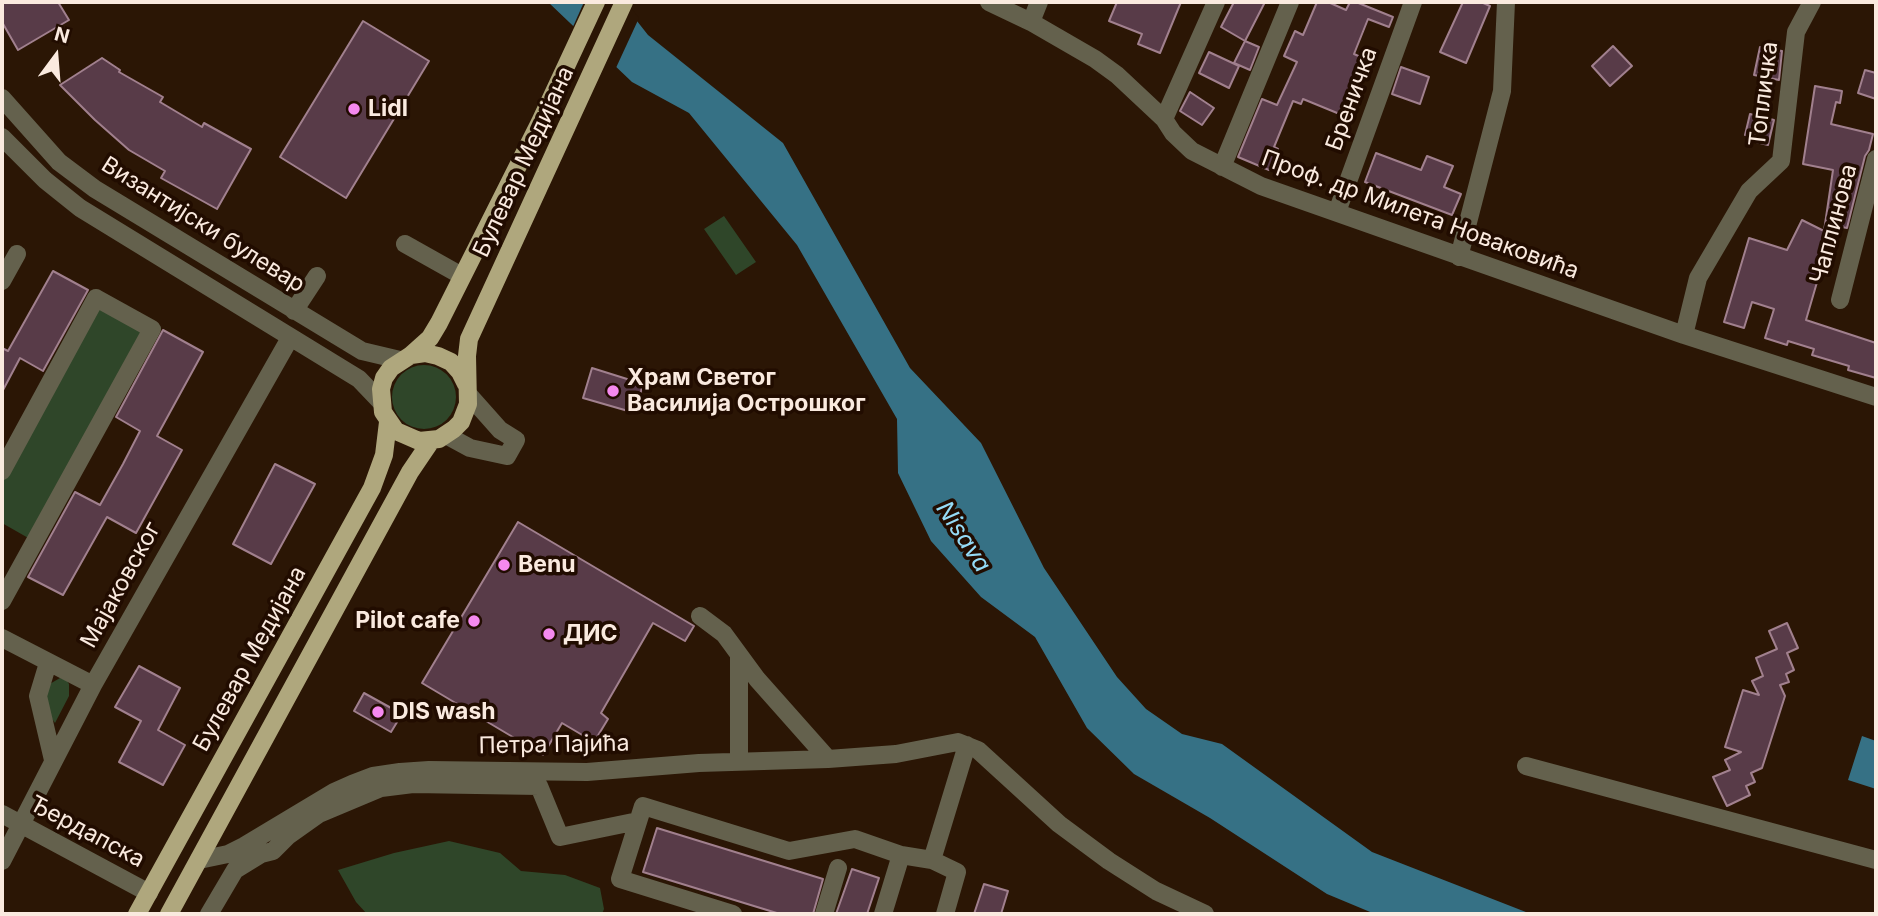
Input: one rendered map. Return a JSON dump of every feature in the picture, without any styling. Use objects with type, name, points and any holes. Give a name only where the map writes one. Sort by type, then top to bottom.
[{"type":"main road","name":"Булевар Медијана","points":[[137,914],[372,488],[384,455],[388,422],[380,401],[384,378],[430,338],[540,122],[596,2]]},
{"type":"main road","name":"Булевар Медијана","points":[[169,914],[410,472],[439,438],[454,429],[465,413],[469,339],[624,2]]},
{"type":"main road","points":[[406,358],[425,354],[450,362],[460,372],[467,389]]},
{"type":"main road","points":[[388,422],[407,438],[439,438]]},
{"type":"street","name":"Проф. др Милета Новаковића","points":[[989,2],[1096,59],[1164,119],[1173,133],[1192,151],[1261,186],[1684,335],[1876,397]]},
{"type":"street","points":[[1031,22],[1039,2]]},
{"type":"street","points":[[1164,119],[1216,2]]},
{"type":"street","points":[[1222,167],[1290,2]]},
{"type":"street","name":"Бреничка","points":[[1337,212],[1413,2]]},
{"type":"street","points":[[1460,257],[1502,91],[1506,2]]},
{"type":"street","name":"Топличка","points":[[1684,335],[1698,278],[1749,191],[1781,161],[1796,32],[1811,2]]},
{"type":"street","name":"Византијски булевар","points":[[2,98],[59,162],[95,189],[362,351],[406,358]]},
{"type":"street","points":[[2,136],[45,180],[80,208],[359,379],[380,401]]},
{"type":"street","name":"Чаплинова","points":[[1840,300],[1876,159]]},
{"type":"street","points":[[405,244],[462,276]]},
{"type":"street","points":[[2,281],[17,254]]},
{"type":"street","points":[[295,311],[317,276]]},
{"type":"street","points":[[2,471],[96,298],[152,329],[2,601]]},
{"type":"street","name":"Мајаковског","points":[[2,861],[93,685],[290,338]]},
{"type":"street","points":[[439,438],[507,456],[516,440],[500,430],[467,389]]},
{"type":"street","points":[[700,616],[724,634],[757,679],[828,760]]},
{"type":"street","points":[[2,638],[93,685]]},
{"type":"street","points":[[739,655],[740,761]]},
{"type":"street","points":[[48,663],[38,696],[53,760]]},
{"type":"street","name":"Петра Пајића","points":[[199,860],[236,850],[334,792],[373,776],[429,770],[587,772],[740,761],[828,760],[895,754],[958,742],[967,745]]},
{"type":"street","points":[[932,860],[967,745],[987,758],[1059,824],[1110,861],[1156,891],[1205,914]]},
{"type":"street","points":[[1526,766],[1876,860]]},
{"type":"street","points":[[209,914],[235,870],[261,853],[273,851],[288,836],[319,814],[381,788],[413,784],[539,786],[560,836],[638,821]]},
{"type":"street","points":[[733,914],[620,879],[643,806],[789,851],[855,839],[901,855],[932,860],[957,872],[945,914]]},
{"type":"street","name":"Ђердапска","points":[[2,814],[149,893]]},
{"type":"street","points":[[883,914],[901,855]]},
{"type":"street","points":[[824,914],[838,868]]},
{"type":"green space","points":[[724,216],[756,262],[736,275],[704,229]]},
{"type":"green space","points":[[99,306],[145,332],[30,539],[2,523],[2,482]]},
{"type":"green space","points":[[424,365],[447,374],[456,397],[447,420],[424,429],[401,420],[392,397],[401,374]]},
{"type":"green space","points":[[60,678],[66,679],[69,684],[69,696],[55,723],[46,696],[48,685]]},
{"type":"green space","points":[[449,841],[500,853],[521,871],[565,875],[600,888],[604,909],[602,914],[367,914],[356,902],[338,870],[394,853]]},
{"type":"water","name":"Nisava","points":[[548,2],[622,2],[648,35],[783,143],[910,368],[981,443],[1044,568],[1117,677],[1146,709],[1182,734],[1222,744],[1372,852],[1531,914],[1375,914],[1327,894],[1210,818],[1134,774],[1087,728],[1035,637],[981,597],[931,541],[898,473],[897,419],[797,245],[689,113],[632,82]]},
{"type":"water","points":[[1862,736],[1876,741],[1876,789],[1848,780]]},
{"type":"pier","points":[[584,2],[626,2],[639,18],[615,70],[572,29]]},
{"type":"building","points":[[2,2],[58,2],[69,20],[18,50],[2,22]]},
{"type":"building","points":[[1117,2],[1181,2],[1160,53],[1138,44],[1142,34],[1109,21]]},
{"type":"building","points":[[1234,2],[1265,2],[1245,41],[1221,27]]},
{"type":"building","points":[[1317,2],[1328,2],[1346,10],[1350,2],[1356,2],[1393,17],[1389,27],[1368,19],[1354,54],[1363,58],[1342,115],[1303,99],[1301,104],[1293,101],[1274,147],[1278,149],[1269,170],[1238,157],[1262,99],[1277,105],[1297,62],[1284,56],[1295,31],[1303,35]]},
{"type":"building","points":[[1463,2],[1481,2],[1490,6],[1466,63],[1440,52]]},
{"type":"building","name":"Lidl","points":[[363,21],[429,61],[346,198],[280,157]]},
{"type":"building","points":[[1245,41],[1259,47],[1250,70],[1234,63]]},
{"type":"building","points":[[1613,46],[1632,66],[1610,86],[1592,66]]},
{"type":"building","points":[[1760,47],[1782,51],[1779,80],[1754,75]]},
{"type":"building","points":[[1209,52],[1239,66],[1229,88],[1199,73]]},
{"type":"building","points":[[102,58],[120,70],[119,72],[163,97],[160,102],[202,127],[204,123],[251,149],[217,209],[161,178],[165,171],[129,150],[60,85]]},
{"type":"building","points":[[1401,67],[1429,77],[1420,104],[1392,94]]},
{"type":"building","points":[[1865,70],[1876,73],[1876,99],[1858,93]]},
{"type":"building","points":[[1815,86],[1842,91],[1840,103],[1836,102],[1831,124],[1873,134],[1847,228],[1837,226],[1818,264],[1822,265],[1806,320],[1876,343],[1876,378],[1848,370],[1849,366],[1812,355],[1814,349],[1788,341],[1787,345],[1765,338],[1774,309],[1752,302],[1744,328],[1724,322],[1749,238],[1787,250],[1802,220],[1824,231],[1833,170],[1803,164]]},
{"type":"building","points":[[1190,92],[1214,108],[1202,125],[1180,111]]},
{"type":"building","points":[[1750,114],[1774,120],[1768,145],[1752,141],[1754,136],[1745,135]]},
{"type":"building","points":[[1376,153],[1421,170],[1427,156],[1453,166],[1444,187],[1461,194],[1452,215],[1365,182]]},
{"type":"building","points":[[53,271],[88,290],[43,371],[20,358],[2,392],[2,348],[8,351]]},
{"type":"building","points":[[163,330],[203,352],[157,436],[182,450],[136,533],[107,517],[63,595],[28,577],[75,492],[100,505],[123,464],[140,431],[116,417]]},
{"type":"building","name":"Храм Светог Василија Острошког","points":[[592,368],[643,384],[635,413],[583,398]]},
{"type":"building","points":[[275,464],[315,484],[271,564],[233,544]]},
{"type":"building","name":"ДИС","points":[[518,522],[694,626],[685,641],[653,623],[601,713],[608,719],[594,742],[562,723],[543,755],[422,683]]},
{"type":"building","points":[[1787,623],[1798,648],[1787,653],[1794,670],[1786,674],[1789,682],[1780,685],[1785,696],[1762,768],[1751,773],[1755,782],[1746,786],[1750,795],[1727,806],[1713,777],[1730,770],[1725,760],[1741,752],[1725,747],[1743,690],[1759,695],[1752,681],[1763,676],[1756,658],[1777,649],[1769,631]]},
{"type":"building","points":[[139,666],[180,688],[158,730],[185,745],[163,785],[119,762],[141,721],[115,707]]},
{"type":"building","name":"DIS wash","points":[[364,693],[402,714],[391,732],[354,711]]},
{"type":"building","points":[[657,828],[823,879],[813,914],[780,914],[643,872]]},
{"type":"building","points":[[852,869],[879,878],[867,914],[836,914]]},
{"type":"building","points":[[984,884],[1008,891],[1001,914],[974,914]]},
{"type":"place","name":"Lidl","points":[[354,109]]},
{"type":"place","name":"Храм Светог Василија Острошког","points":[[613,391]]},
{"type":"place","name":"Benu","points":[[504,565]]},
{"type":"place","name":"Pilot cafe","points":[[474,621]]},
{"type":"place","name":"ДИС","points":[[549,634]]},
{"type":"place","name":"DIS wash","points":[[378,712]]}]
